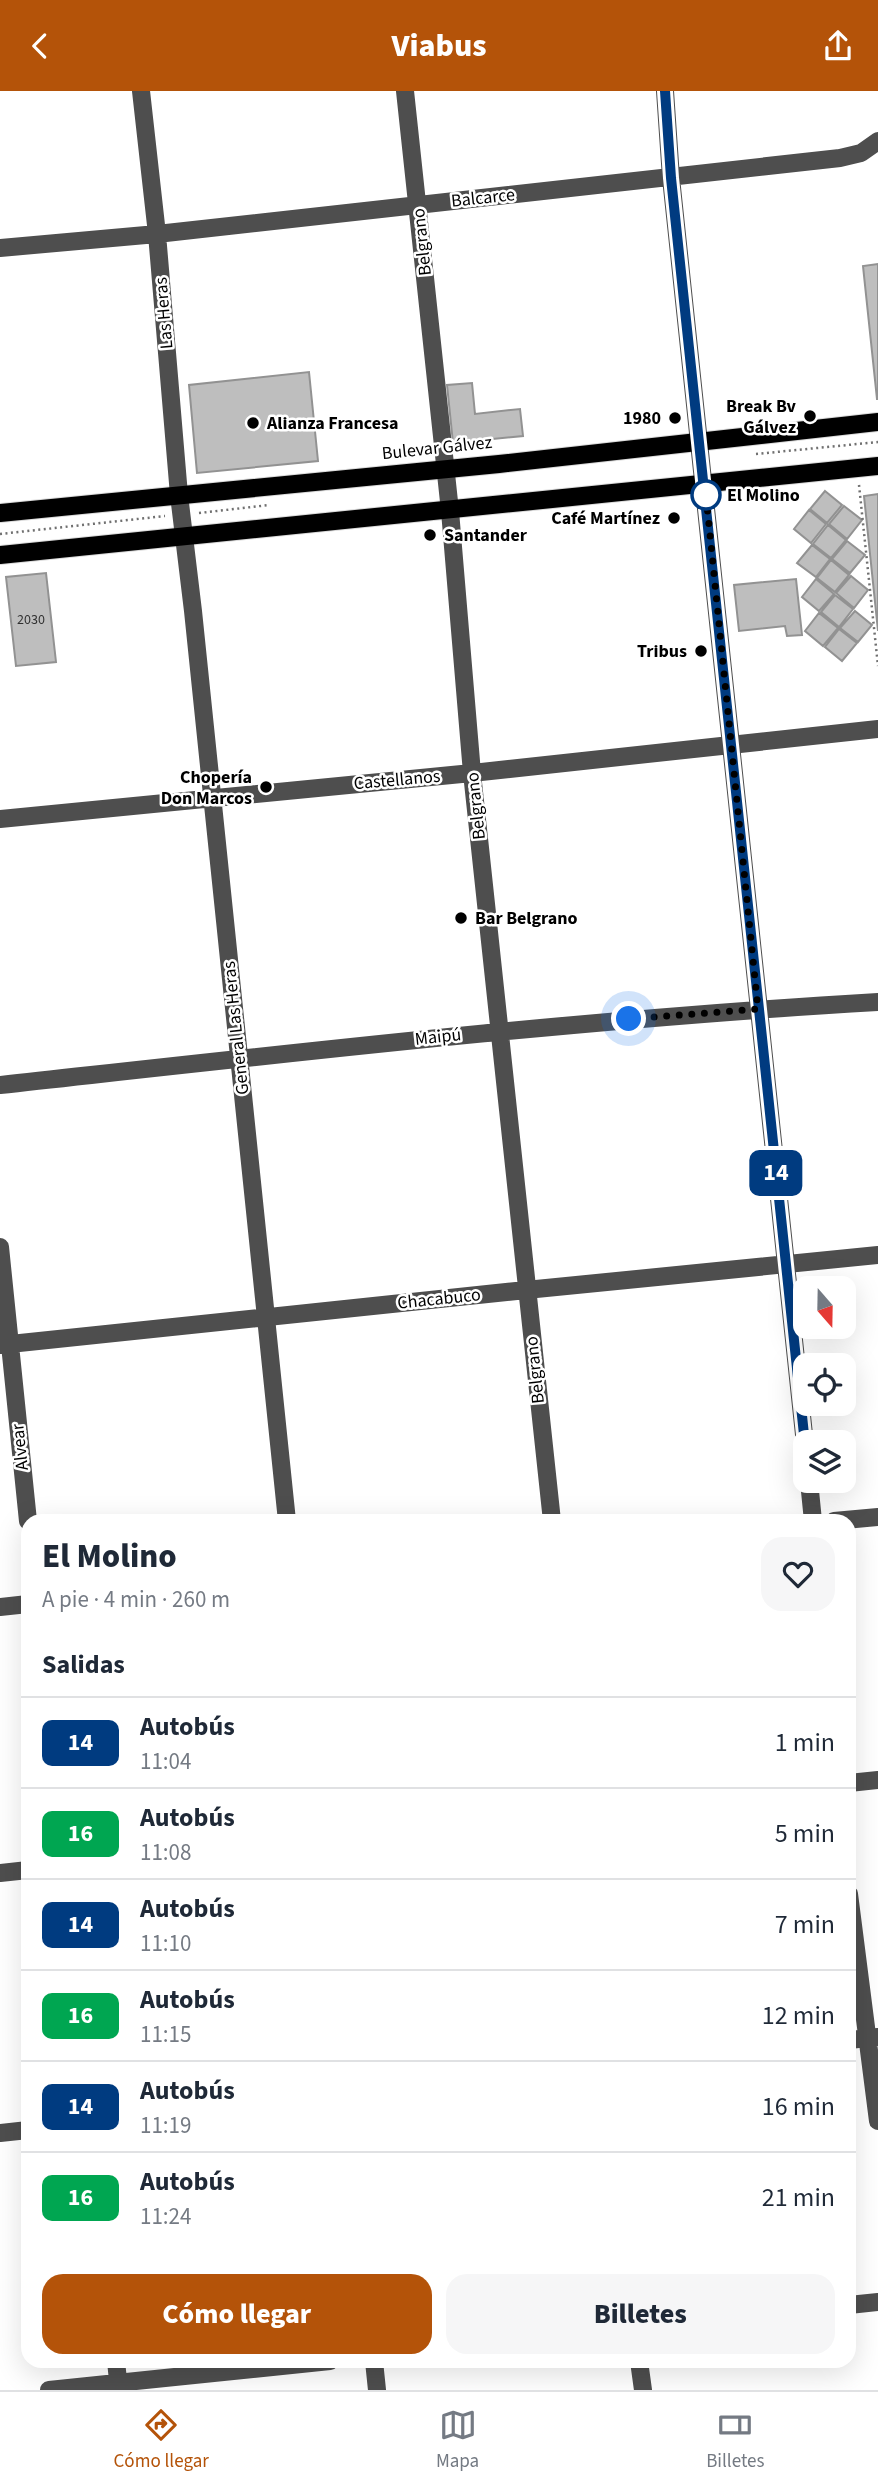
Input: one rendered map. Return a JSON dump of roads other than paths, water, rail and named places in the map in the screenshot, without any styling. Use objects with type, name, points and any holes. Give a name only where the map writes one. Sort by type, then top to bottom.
[{"type":"main road","name":"Bulevar Gálvez","points":[[0,513],[878,422]]},
{"type":"main road","points":[[0,555],[878,466]]},
{"type":"street","name":"Las Heras","points":[[141,91],[185,535]]},
{"type":"street","name":"Belgrano","points":[[405,91],[450,511],[472,773],[551,1514]]},
{"type":"street","points":[[665,91],[671,178],[804,1430]]},
{"type":"street","name":"Balcarce","points":[[0,248],[157,234],[671,178],[840,158],[875,149]]},
{"type":"street","name":"General Las Heras","points":[[185,535],[286,1514]]},
{"type":"street","name":"Castellanos","points":[[0,819],[472,773],[878,729]]},
{"type":"street","name":"Maipú","points":[[0,1085],[500,1030],[878,1002]]},
{"type":"street","name":"Alvear","points":[[0,1247],[5,1345],[27,1514]]},
{"type":"street","name":"Chacabuco","points":[[5,1345],[878,1255]]},
{"type":"street","points":[[810,1493],[812,1514]]},
{"type":"street","points":[[856,1519],[878,1517]]},
{"type":"street","points":[[0,1607],[21,1605]]},
{"type":"street","points":[[856,1782],[878,1780]]},
{"type":"street","points":[[0,1873],[21,1871]]},
{"type":"street","points":[[856,1936],[873,2037],[878,2121]]},
{"type":"street","points":[[0,2133],[21,2131]]},
{"type":"street","points":[[856,2304],[878,2302]]},
{"type":"street","points":[[117,2368],[119,2386]]},
{"type":"street","points":[[49,2390],[119,2386],[271,2368]]},
{"type":"street","points":[[375,2368],[377,2390]]},
{"type":"street","points":[[640,2368],[643,2390]]},
{"type":"place","name":"Break Bv Gálvez","points":[[810,416]]},
{"type":"place","name":"1980","points":[[675,418]]},
{"type":"place","name":"Alianza Francesa","points":[[253,423]]},
{"type":"place","name":"El Molino","points":[[706,495]]},
{"type":"place","name":"Café Martínez","points":[[674,518]]},
{"type":"place","name":"Santander","points":[[430,535]]},
{"type":"place","name":"Tribus","points":[[701,651]]},
{"type":"place","name":"Chopería Don Marcos","points":[[266,787]]},
{"type":"place","name":"Bar Belgrano","points":[[461,918]]}]
